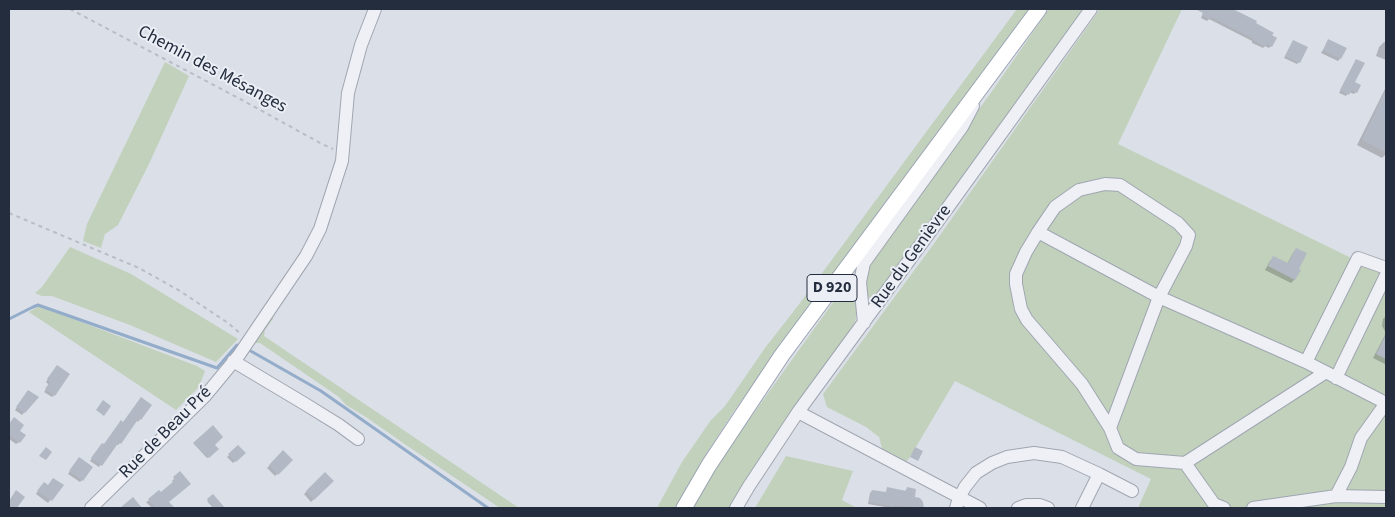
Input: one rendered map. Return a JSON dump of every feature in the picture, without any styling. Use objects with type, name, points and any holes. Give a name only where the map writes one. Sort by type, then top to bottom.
[{"type":"main road","name":"D 920","points":[[684,508],[709,465],[782,355],[1039,9]]},
{"type":"street","name":"Rue de Beau Pré","points":[[91,508],[205,396],[236,358],[306,256],[320,229],[339,169],[348,93],[361,45],[375,9]]},
{"type":"street","name":"Rue du Genièvre","points":[[736,508],[798,412],[1091,9]]},
{"type":"street","points":[[864,323],[860,282],[864,263],[962,127],[990,75]]},
{"type":"street","points":[[1110,428],[1159,297],[1186,246],[1189,235],[1178,224],[1120,186],[1105,184],[1079,190],[1055,207],[1026,252],[1016,274],[1021,309],[1027,320],[1082,384],[1110,428],[1118,448],[1136,459],[1185,463],[1331,375],[1386,275]]},
{"type":"street","points":[[1038,232],[1159,297],[1306,362],[1386,403],[1361,438],[1351,466],[1336,496]]},
{"type":"street","points":[[1306,362],[1358,258],[1386,268]]},
{"type":"street","points":[[236,358],[339,425],[358,440]]},
{"type":"street","points":[[798,412],[957,503],[980,508]]},
{"type":"street","points":[[957,503],[965,487],[976,473],[992,463],[1007,457],[1034,453],[1062,457],[1132,491]]},
{"type":"street","points":[[1185,463],[1214,504],[1224,508]]},
{"type":"street","points":[[1082,508],[1099,474]]},
{"type":"street","points":[[1253,508],[1336,496],[1386,497]]},
{"type":"street","points":[[1018,508],[1026,505],[1040,504],[1048,508]]},
{"type":"path","name":"Chemin des Mésanges","points":[[70,9],[342,153]]},
{"type":"path","points":[[9,213],[139,268],[180,291],[228,323],[248,341]]},
{"type":"green space","points":[[1017,9],[1029,9],[734,411],[708,451],[676,508],[657,508],[682,462],[711,420],[725,406],[765,348]]},
{"type":"green space","points":[[1049,9],[1085,9],[877,298],[871,299],[865,293],[868,262]]},
{"type":"green space","points":[[1100,9],[1182,9],[1118,144],[1386,275],[1386,508],[1138,508],[1151,479],[955,381],[906,462],[883,452],[879,437],[866,427],[827,407],[823,394],[933,245]]},
{"type":"green space","points":[[165,62],[189,76],[149,164],[118,225],[105,234],[101,248],[83,241],[87,224]]},
{"type":"green space","points":[[70,247],[131,274],[238,339],[216,362],[130,325],[52,296],[42,296],[35,293],[42,287]]},
{"type":"green space","points":[[854,277],[856,280],[857,313],[850,333],[730,508],[693,508],[736,438],[849,280]]},
{"type":"green space","points":[[39,306],[197,366],[205,371],[199,387],[176,410],[29,312]]},
{"type":"green space","points":[[274,312],[273,319],[265,330],[264,336],[519,508],[500,508],[346,405],[339,397],[260,343],[255,343]]},
{"type":"green space","points":[[786,456],[853,471],[842,500],[857,508],[755,508]]},
{"type":"building","points":[[1195,9],[1233,9],[1257,21],[1256,23],[1274,33],[1272,35],[1277,38],[1272,47],[1268,44],[1266,47],[1211,17],[1210,20],[1202,15],[1203,13]]},
{"type":"building","points":[[1328,39],[1347,48],[1341,59],[1323,50]]},
{"type":"building","points":[[1293,40],[1308,47],[1300,63],[1285,56]]},
{"type":"building","points":[[1356,59],[1365,63],[1355,82],[1361,85],[1357,93],[1352,90],[1349,95],[1340,90]]},
{"type":"building","points":[[1386,90],[1386,152],[1362,140]]},
{"type":"building","points":[[1296,248],[1307,253],[1295,280],[1268,266],[1273,256],[1288,263]]},
{"type":"building","points":[[1386,334],[1386,359],[1376,354]]},
{"type":"building","points":[[57,365],[70,374],[55,396],[45,389],[50,382],[47,379]]},
{"type":"building","points":[[28,390],[39,397],[25,413],[16,407]]},
{"type":"building","points":[[141,397],[152,405],[141,420],[139,418],[121,444],[119,442],[102,466],[91,458],[102,443],[104,444],[121,420],[123,422]]},
{"type":"building","points":[[103,400],[111,406],[104,416],[96,410]]},
{"type":"building","points":[[14,417],[24,425],[20,431],[26,435],[20,443],[9,435],[9,424]]},
{"type":"building","points":[[213,425],[223,437],[215,445],[219,449],[209,458],[193,443]]},
{"type":"building","points":[[238,445],[246,453],[236,462],[228,454]]},
{"type":"building","points":[[46,447],[52,452],[46,460],[39,456]]},
{"type":"building","points":[[915,447],[923,451],[918,461],[910,457]]},
{"type":"building","points":[[283,450],[293,460],[278,475],[269,465]]},
{"type":"building","points":[[79,457],[93,467],[83,481],[69,471]]},
{"type":"building","points":[[180,471],[191,484],[169,502],[175,508],[156,508],[148,499],[159,490],[161,492],[175,480],[173,477]]},
{"type":"building","points":[[325,472],[334,481],[314,500],[306,491]]},
{"type":"building","points":[[53,478],[64,485],[52,501],[37,491],[44,482],[48,485]]},
{"type":"building","points":[[887,487],[906,491],[907,487],[916,489],[915,497],[920,498],[924,508],[894,505],[894,507],[869,502],[872,490],[886,492]]},
{"type":"building","points":[[16,490],[25,497],[17,508],[9,508],[9,501]]},
{"type":"building","points":[[213,494],[225,508],[214,508],[207,499]]},
{"type":"building","points":[[133,497],[142,508],[120,508]]},
{"type":"waterway","points":[[9,319],[38,305],[217,368],[237,345]]},
{"type":"waterway","points":[[249,350],[321,391],[488,508]]}]
